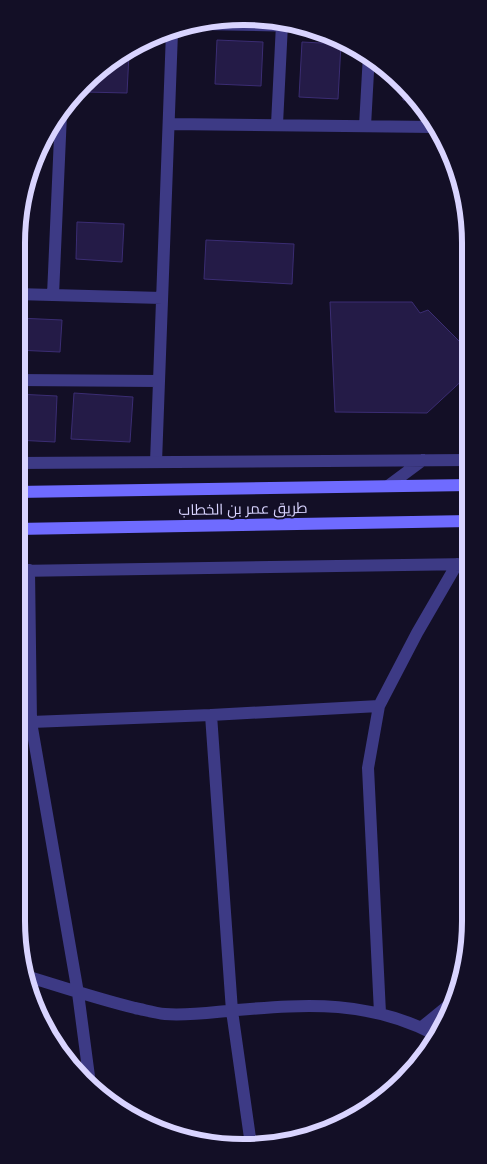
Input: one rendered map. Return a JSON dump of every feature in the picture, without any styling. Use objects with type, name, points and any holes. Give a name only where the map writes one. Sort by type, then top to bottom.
[{"type":"main road","name":"طريق عمر بن الخطاب","points":[[25,492],[462,485]]},
{"type":"main road","name":"طريق عمر بن الخطاب","points":[[25,529],[462,521]]},
{"type":"street","points":[[277,124],[282,28]]},
{"type":"street","points":[[156,462],[170,124],[171,38]]},
{"type":"street","points":[[365,126],[368,64]]},
{"type":"street","points":[[53,294],[61,124]]},
{"type":"street","points":[[170,124],[428,127]]},
{"type":"street","points":[[25,294],[162,298]]},
{"type":"street","points":[[25,380],[159,381]]},
{"type":"street","points":[[388,486],[423,460]]},
{"type":"street","points":[[25,463],[462,460]]},
{"type":"street","points":[[25,570],[462,564]]},
{"type":"street","points":[[380,1013],[368,768],[379,706],[417,633],[462,566]]},
{"type":"street","points":[[30,570],[31,722],[78,993],[89,1075]]},
{"type":"street","points":[[31,722],[211,716],[379,706]]},
{"type":"street","points":[[211,716],[232,1011],[250,1139]]},
{"type":"street","points":[[32,978],[104,1001],[164,1014],[195,1014],[292,1006],[327,1006],[380,1013],[422,1027],[431,1032]]},
{"type":"street","points":[[422,1027],[441,1012]]},
{"type":"building","points":[[217,40],[263,42],[261,86],[215,84]]},
{"type":"building","points":[[302,42],[330,43],[341,48],[338,99],[299,97]]},
{"type":"building","points":[[129,57],[127,93],[86,92],[110,70]]},
{"type":"building","points":[[403,94],[409,100],[403,100]]},
{"type":"building","points":[[77,222],[124,224],[122,262],[76,259]]},
{"type":"building","points":[[206,240],[294,244],[292,284],[204,279]]},
{"type":"building","points":[[330,302],[412,302],[420,313],[428,310],[462,344],[462,380],[427,413],[335,412]]},
{"type":"building","points":[[25,318],[62,320],[60,352],[25,350]]},
{"type":"building","points":[[74,393],[133,397],[130,442],[71,439]]},
{"type":"building","points":[[25,394],[57,396],[55,442],[25,440]]}]
